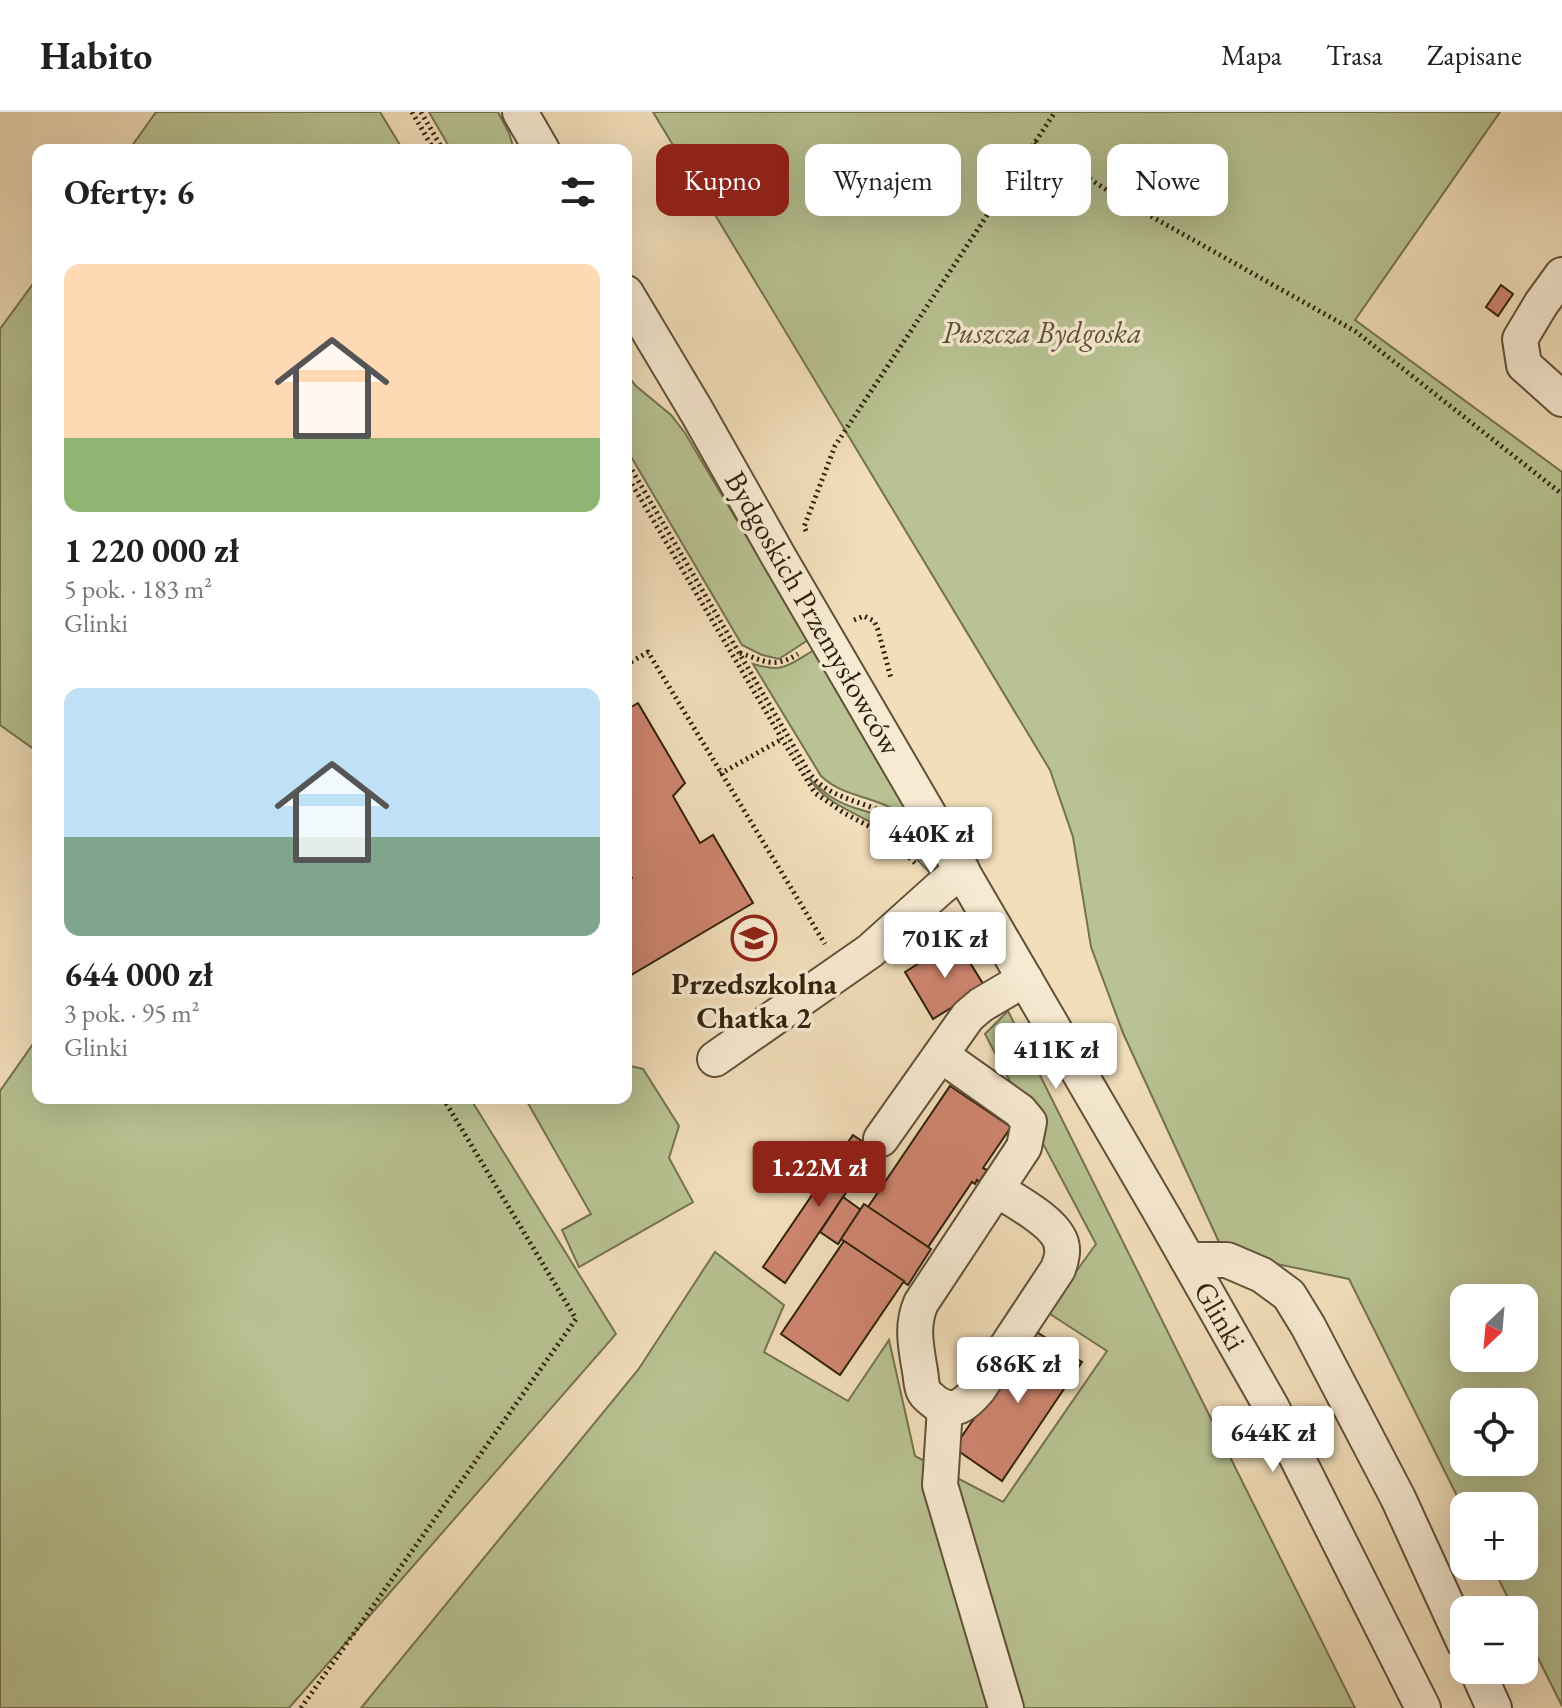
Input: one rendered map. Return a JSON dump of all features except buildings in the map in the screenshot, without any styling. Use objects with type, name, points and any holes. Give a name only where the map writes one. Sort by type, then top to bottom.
[{"type":"street","points":[[520,112],[539,144]]},
{"type":"street","points":[[1562,275],[1520,339],[1524,365],[1562,399]]},
{"type":"street","name":"Bydgoskich Przemysłowców","points":[[632,303],[780,559],[951,879],[999,934]]},
{"type":"street","points":[[715,1059],[870,951],[951,879]]},
{"type":"street","name":"Glinki","points":[[999,934],[1272,1408],[1423,1708]]},
{"type":"street","points":[[881,1139],[968,1016],[1025,979]]},
{"type":"street","points":[[941,1055],[1020,1111],[1029,1122],[1024,1147],[996,1189],[921,1303],[915,1316],[914,1337],[924,1391],[945,1408],[956,1408],[966,1403],[978,1390],[1058,1269],[1063,1251],[1060,1237],[1049,1225],[996,1189]]},
{"type":"street","points":[[1188,1260],[1227,1260],[1262,1275],[1289,1295],[1398,1498],[1450,1611]]},
{"type":"street","points":[[945,1408],[940,1485],[1006,1708]]},
{"type":"street","points":[[1483,1684],[1494,1708]]},
{"type":"path","points":[[412,112],[431,144]]},
{"type":"path","points":[[421,112],[440,144]]},
{"type":"path","points":[[810,541],[804,527],[835,446],[1055,112]]},
{"type":"path","points":[[1034,143],[1124,201],[1355,331],[1562,494]]},
{"type":"path","points":[[632,484],[815,793],[844,813],[886,835],[951,879]]},
{"type":"path","points":[[632,484],[815,781],[828,790],[894,819]]},
{"type":"path","points":[[632,661],[648,652],[826,944]]},
{"type":"path","points":[[720,774],[782,739]]},
{"type":"path","points":[[301,1708],[576,1319],[447,1104]]},
{"type":"green space","points":[[156,112],[380,112],[399,144],[133,144]]},
{"type":"green space","points":[[429,112],[498,112],[512,144],[448,144]]},
{"type":"green space","name":"Puszcza Bydgoska","points":[[653,112],[1500,112],[1355,320],[1562,472],[1562,1706],[1538,1658],[1538,1596],[1507,1596],[1499,1580],[1538,1580],[1538,1492],[1455,1492],[1349,1279],[1224,1253],[1123,1033],[1091,947],[1073,837],[1050,770],[716,216],[789,216],[789,144],[672,144]]},
{"type":"green space","points":[[32,285],[32,748],[0,725],[0,329]]},
{"type":"green space","points":[[632,381],[671,415],[685,433],[808,640],[779,659],[742,645],[632,458]]},
{"type":"green space","points":[[814,650],[940,867],[909,824],[894,810],[844,790],[821,776],[753,664],[779,668]]},
{"type":"green space","points":[[809,778],[835,799],[890,821],[909,841],[936,879],[897,840],[826,797]]},
{"type":"green space","points":[[1008,1011],[1355,1708],[361,1708],[638,1370],[715,1252],[784,1305],[764,1352],[848,1401],[889,1340],[915,1456],[1003,1502],[1107,1351],[1047,1312],[1096,1244],[985,1034]]},
{"type":"green space","points":[[32,1046],[32,1104],[474,1104],[616,1334],[289,1708],[0,1708],[0,1091]]},
{"type":"green space","points":[[632,1066],[643,1069],[679,1126],[669,1158],[693,1202],[579,1267],[562,1230],[591,1214],[528,1104],[632,1104]]},
{"type":"place","name":"Przedszkolna Chatka 2","points":[[754,938]]}]
